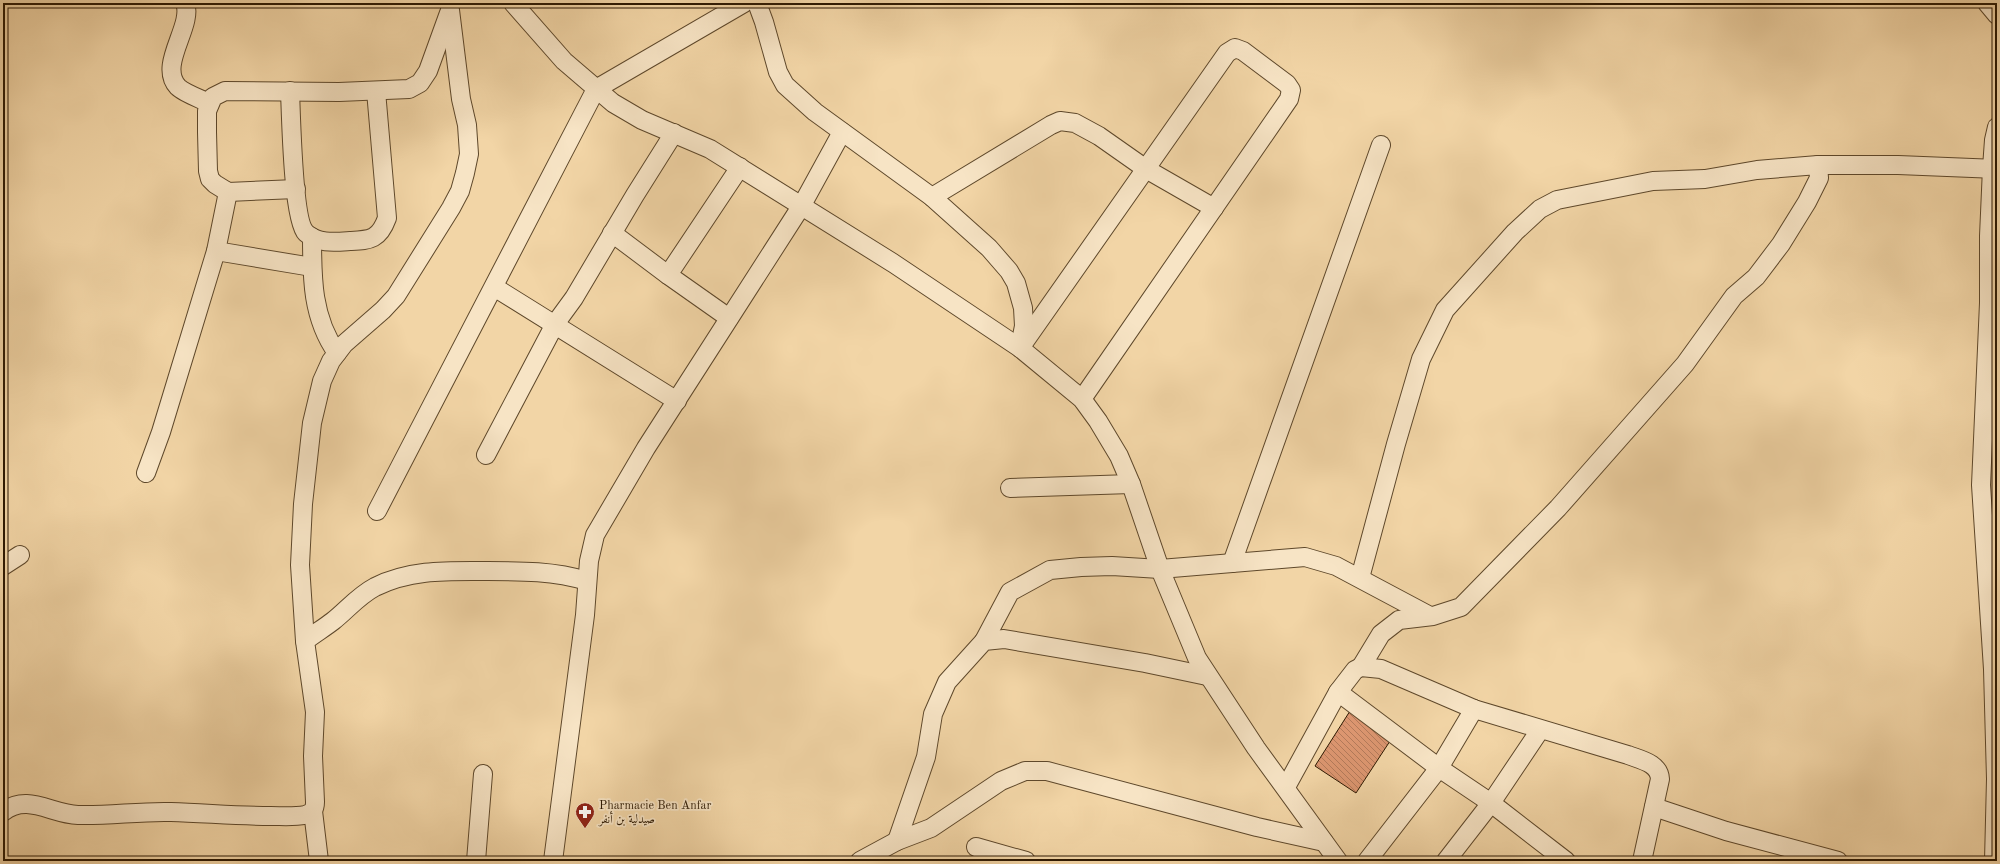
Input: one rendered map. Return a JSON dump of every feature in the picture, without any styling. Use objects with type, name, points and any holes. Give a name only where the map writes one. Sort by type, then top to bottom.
[{"type":"street","points":[[185,3],[187,7],[185,20],[176,48],[172,74],[178,87],[209,103]]},
{"type":"street","points":[[513,3],[564,61],[613,103],[642,120],[710,149],[893,262],[1020,348],[1082,399],[1098,421],[1119,456],[1132,484],[1160,569],[1197,658],[1207,676],[1256,748],[1286,787],[1338,861]]},
{"type":"street","points":[[377,511],[596,89],[744,3]]},
{"type":"street","points":[[757,3],[780,79],[796,96],[842,132],[932,197],[989,248],[1009,271],[1016,283],[1020,295],[1023,320],[1020,348]]},
{"type":"street","points":[[1987,3],[1997,15]]},
{"type":"street","points":[[296,189],[228,192],[210,179],[208,171],[207,111],[209,103],[213,97],[225,91],[376,91],[409,89],[420,83],[434,58],[451,7]]},
{"type":"street","points":[[319,861],[313,811],[315,796],[313,756],[315,712],[305,641],[300,565],[304,496],[317,397],[322,381],[337,353],[344,344],[383,310],[396,296],[430,244],[460,191],[469,154],[467,125],[461,99],[451,7]]},
{"type":"street","points":[[1020,348],[1227,53],[1235,48],[1243,51],[1287,84],[1291,90],[1289,99],[1082,399]]},
{"type":"street","points":[[290,91],[296,189],[300,225],[305,233],[312,237],[323,241],[334,242],[371,239],[384,227],[387,218],[376,91]]},
{"type":"street","points":[[932,197],[1060,121],[1075,123],[1099,136],[1146,169],[1214,208]]},
{"type":"street","points":[[1994,861],[1996,779],[1995,668],[1983,547],[1981,485],[1989,303],[1989,236],[1994,168],[1994,140],[1997,127]]},
{"type":"street","points":[[553,861],[585,615],[587,581],[595,535],[729,318],[802,205],[842,132]]},
{"type":"street","points":[[486,455],[555,324],[574,298],[674,133]]},
{"type":"street","points":[[1232,563],[1381,145]]},
{"type":"street","points":[[1360,578],[1396,444],[1421,359],[1445,310],[1515,232],[1540,209],[1557,200],[1652,181],[1704,179],[1757,170],[1818,165],[1898,165],[1994,168]]},
{"type":"street","points":[[1286,787],[1338,692],[1348,676],[1361,667],[1381,634],[1399,620],[1430,616],[1461,607],[1558,508],[1685,364],[1734,296],[1756,277],[1781,244],[1807,202],[1819,178],[1818,165]]},
{"type":"street","points":[[668,275],[740,167]]},
{"type":"street","points":[[146,474],[216,251],[228,192]]},
{"type":"street","points":[[612,233],[729,318]]},
{"type":"street","points":[[312,237],[312,288],[319,317],[328,340],[337,353]]},
{"type":"street","points":[[216,251],[312,267]]},
{"type":"street","points":[[494,287],[677,401]]},
{"type":"street","points":[[1010,488],[1132,484]]},
{"type":"street","points":[[3,566],[20,555]]},
{"type":"street","points":[[897,841],[926,757],[933,714],[948,682],[984,641],[1010,592],[1050,570],[1112,566],[1160,569],[1305,557],[1336,566],[1430,616]]},
{"type":"street","points":[[305,641],[334,621],[350,604],[375,588],[406,576],[432,571],[530,571],[556,573],[587,581]]},
{"type":"street","points":[[984,641],[1004,640],[1145,663],[1207,676]]},
{"type":"street","points":[[1361,667],[1381,669],[1474,709],[1540,730],[1628,755],[1654,766],[1659,772],[1660,779],[1642,861]]},
{"type":"street","points":[[1338,692],[1440,768],[1491,803],[1566,861]]},
{"type":"street","points":[[1367,861],[1440,768],[1474,709]]},
{"type":"street","points":[[1446,861],[1491,803],[1540,730]]},
{"type":"street","points":[[860,861],[897,841],[931,828],[1001,781],[1025,771],[1047,771],[1256,827],[1324,842]]},
{"type":"street","points":[[476,861],[483,774]]},
{"type":"street","points":[[3,812],[11,806],[33,803],[44,808],[71,815],[92,816],[143,812],[247,816],[298,815],[313,811]]},
{"type":"street","points":[[1654,807],[1726,831],[1838,861]]},
{"type":"street","points":[[976,847],[1026,861]]},
{"type":"building","points":[[1350,711],[1392,738],[1356,793],[1315,766]]},
{"type":"place","name":"Pharmacie Ben Anfar صيدلية بن أنفر","points":[[585,829]]}]
